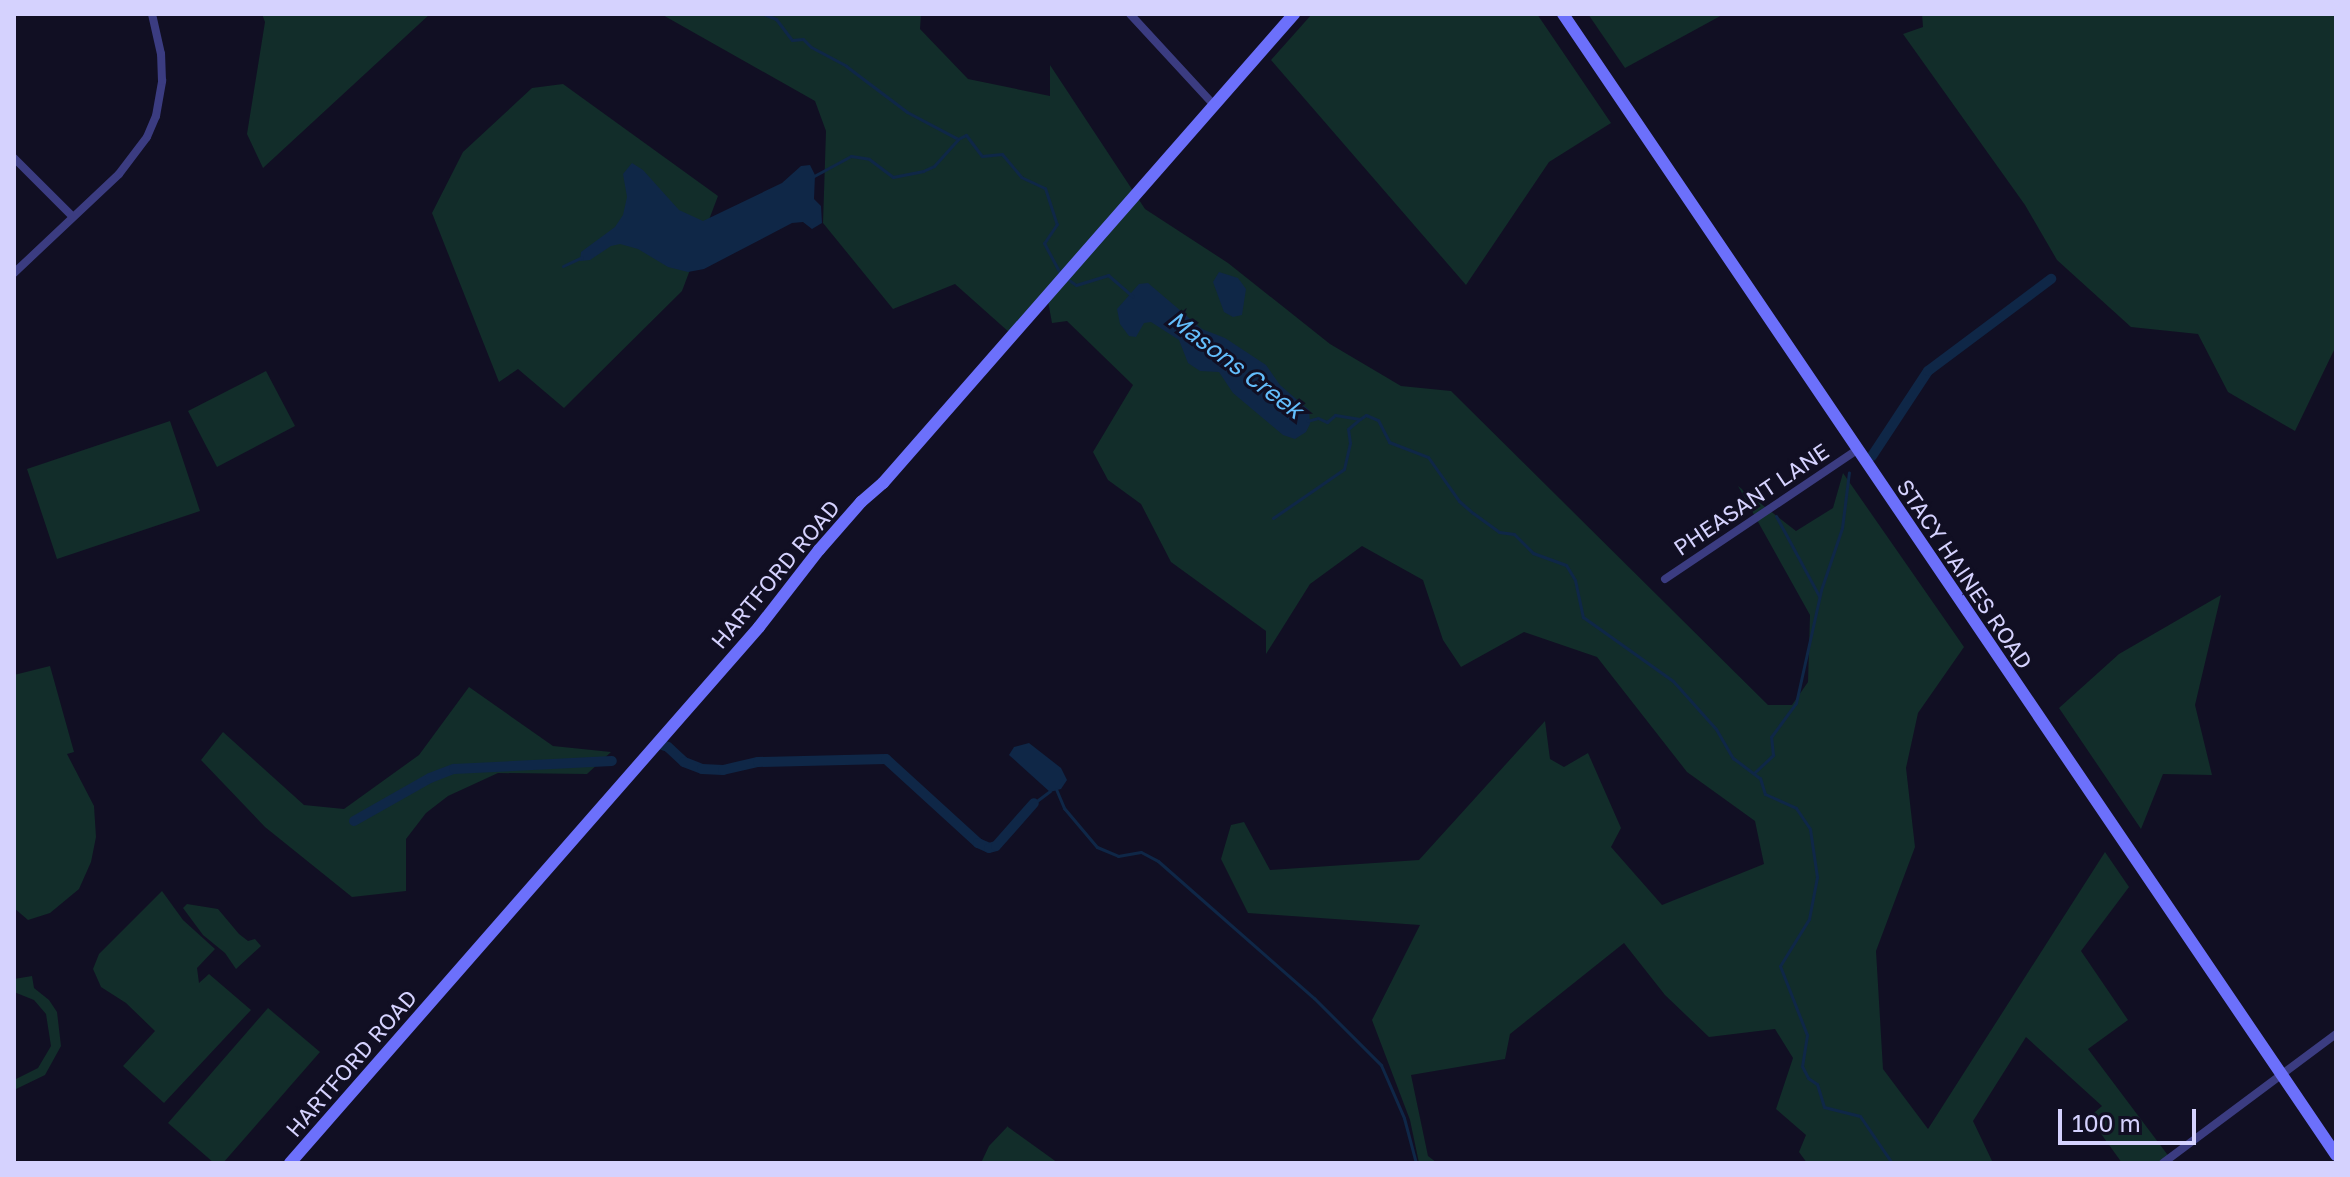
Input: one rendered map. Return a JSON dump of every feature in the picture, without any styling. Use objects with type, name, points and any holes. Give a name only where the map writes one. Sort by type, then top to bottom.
[{"type":"street","points":[[14,273],[127,165],[152,127],[162,71],[152,14]]},
{"type":"street","points":[[1130,14],[1214,105]]},
{"type":"street","name":"HARTFORD ROAD","points":[[290,1163],[759,627],[819,550],[861,502],[883,483],[1294,14]]},
{"type":"street","name":"STACY HAINES ROAD","points":[[1563,14],[2336,1155]]},
{"type":"street","points":[[14,158],[73,217]]},
{"type":"street","name":"PHEASANT LANE","points":[[1665,579],[1857,450]]},
{"type":"street","points":[[2163,1163],[2336,1034]]},
{"type":"green space","points":[[262,14],[430,14],[263,168],[247,134],[265,22]]},
{"type":"green space","points":[[661,14],[921,14],[920,29],[968,79],[1050,96],[1050,65],[1145,209],[1228,263],[1330,344],[1401,386],[1451,391],[1768,705],[1792,705],[1808,682],[1810,615],[1738,486],[1796,531],[1833,508],[1843,473],[1964,647],[1918,713],[1906,768],[1915,847],[1876,951],[1883,1069],[1928,1129],[2105,852],[2129,887],[2081,951],[2128,1020],[2088,1049],[2170,1158],[2163,1163],[2122,1163],[2089,1117],[2102,1106],[2026,1037],[1973,1121],[1993,1163],[1807,1163],[1799,1152],[1806,1135],[1776,1109],[1793,1058],[1775,1029],[1709,1037],[1665,995],[1624,943],[1510,1034],[1505,1059],[1411,1075],[1428,1156],[1437,1163],[1419,1163],[1410,1120],[1372,1020],[1420,925],[1248,913],[1221,859],[1231,825],[1244,822],[1270,870],[1419,860],[1545,721],[1550,759],[1564,767],[1588,753],[1621,828],[1611,847],[1662,905],[1764,864],[1755,821],[1687,772],[1597,657],[1524,632],[1461,667],[1443,640],[1423,580],[1362,546],[1310,584],[1266,654],[1266,631],[1171,562],[1141,504],[1108,480],[1093,452],[1133,385],[1067,321],[1052,323],[1046,290],[1010,333],[955,284],[893,309],[823,223],[826,131],[815,101]]},
{"type":"green space","points":[[1312,14],[1537,14],[1611,123],[1549,162],[1466,285],[1271,60]]},
{"type":"green space","points":[[1588,14],[1724,14],[1625,68]]},
{"type":"green space","points":[[1922,14],[2336,14],[2336,346],[2295,431],[2228,392],[2198,334],[2131,327],[2057,260],[2025,205],[1903,34],[1923,27]]},
{"type":"green space","points":[[563,84],[718,196],[682,291],[564,408],[518,369],[499,382],[432,213],[463,152],[532,88]]},
{"type":"green space","points":[[266,371],[295,426],[217,467],[188,411]]},
{"type":"green space","points":[[170,421],[200,511],[57,559],[27,469]]},
{"type":"green space","points":[[2221,595],[2195,705],[2212,775],[2163,774],[2141,829],[2059,708],[2119,654]]},
{"type":"green space","points":[[50,666],[74,752],[67,754],[94,806],[96,837],[91,862],[79,889],[50,913],[28,920],[14,908],[14,675]]},
{"type":"green space","points":[[469,687],[553,746],[611,752],[587,774],[498,773],[448,796],[426,813],[406,839],[406,891],[352,897],[265,827],[201,760],[223,732],[304,805],[344,809],[419,755]]},
{"type":"green space","points":[[162,891],[183,920],[215,949],[197,968],[199,983],[209,974],[251,1010],[164,1103],[123,1066],[155,1031],[126,1003],[101,987],[93,969],[99,954]]},
{"type":"green space","points":[[187,904],[218,909],[239,934],[248,941],[255,939],[261,946],[236,969],[225,953],[203,935],[183,908]]},
{"type":"green space","points":[[32,976],[34,988],[49,1000],[57,1012],[61,1046],[45,1075],[14,1090],[14,1080],[38,1068],[51,1046],[46,1014],[34,1000],[14,992],[14,979]]},
{"type":"green space","points":[[268,1008],[320,1052],[223,1163],[214,1163],[168,1123]]},
{"type":"green space","points":[[1008,1126],[1058,1163],[981,1163],[989,1146]]},
{"type":"water","points":[[632,163],[643,170],[679,210],[703,221],[782,183],[801,166],[810,165],[815,175],[814,199],[821,206],[822,223],[812,229],[803,222],[792,223],[704,269],[688,272],[668,267],[638,249],[620,244],[611,246],[590,260],[580,261],[581,252],[615,227],[623,215],[627,197],[623,174]]},
{"type":"water","points":[[1219,272],[1238,278],[1246,289],[1242,315],[1233,317],[1224,312],[1213,282]]},
{"type":"water","points":[[1148,283],[1202,329],[1225,338],[1266,365],[1280,385],[1309,410],[1310,424],[1306,432],[1295,439],[1283,435],[1233,393],[1219,372],[1200,371],[1188,363],[1179,340],[1151,322],[1144,323],[1136,337],[1129,336],[1120,324],[1117,309],[1139,284]]},
{"type":"water","points":[[1029,743],[1061,768],[1067,780],[1061,789],[1050,792],[1009,755],[1014,747]]},
{"type":"waterway","name":"Masons Creek","points":[[764,14],[776,19],[792,40],[803,39],[811,47],[846,66],[907,112],[958,139],[966,135],[982,156],[1002,154],[1021,177],[1045,188],[1057,224],[1044,243],[1060,273]]},
{"type":"waterway","points":[[814,176],[851,156],[869,159],[893,177],[923,171],[934,166],[958,139]]},
{"type":"waterway","points":[[563,266],[582,257]]},
{"type":"waterway","name":"Masons Creek","points":[[1066,278],[1076,285],[1108,275],[1133,297]]},
{"type":"waterway","points":[[1872,456],[1928,371],[2051,279]]},
{"type":"waterway","name":"Masons Creek","points":[[1307,421],[1318,418],[1327,422],[1335,415],[1360,419],[1366,415],[1378,420],[1389,442],[1428,457],[1459,501],[1473,513],[1499,532],[1514,534],[1533,553],[1566,565],[1575,580],[1583,617],[1673,681],[1716,729],[1733,758],[1760,778],[1765,794],[1796,808],[1810,829],[1817,877],[1809,919],[1780,966],[1807,1035],[1802,1066],[1808,1078],[1817,1084],[1824,1107],[1860,1116],[1892,1163]]},
{"type":"waterway","points":[[1273,518],[1344,469],[1350,443],[1348,429],[1360,419]]},
{"type":"waterway","points":[[1755,772],[1773,755],[1771,737],[1796,703],[1821,590],[1842,528],[1849,472]]},
{"type":"waterway","points":[[1776,516],[1819,596]]},
{"type":"waterway","points":[[659,744],[668,747],[684,762],[702,769],[723,770],[758,762],[886,759],[978,843],[989,848],[996,846],[1034,803]]},
{"type":"waterway","points":[[354,821],[430,778],[454,769],[612,761]]},
{"type":"waterway","points":[[1056,789],[1064,808],[1097,847],[1118,856],[1141,852],[1158,861],[1314,998],[1381,1065],[1404,1118],[1416,1163]]},
{"type":"waterway","points":[[1034,803],[1050,791]]}]
